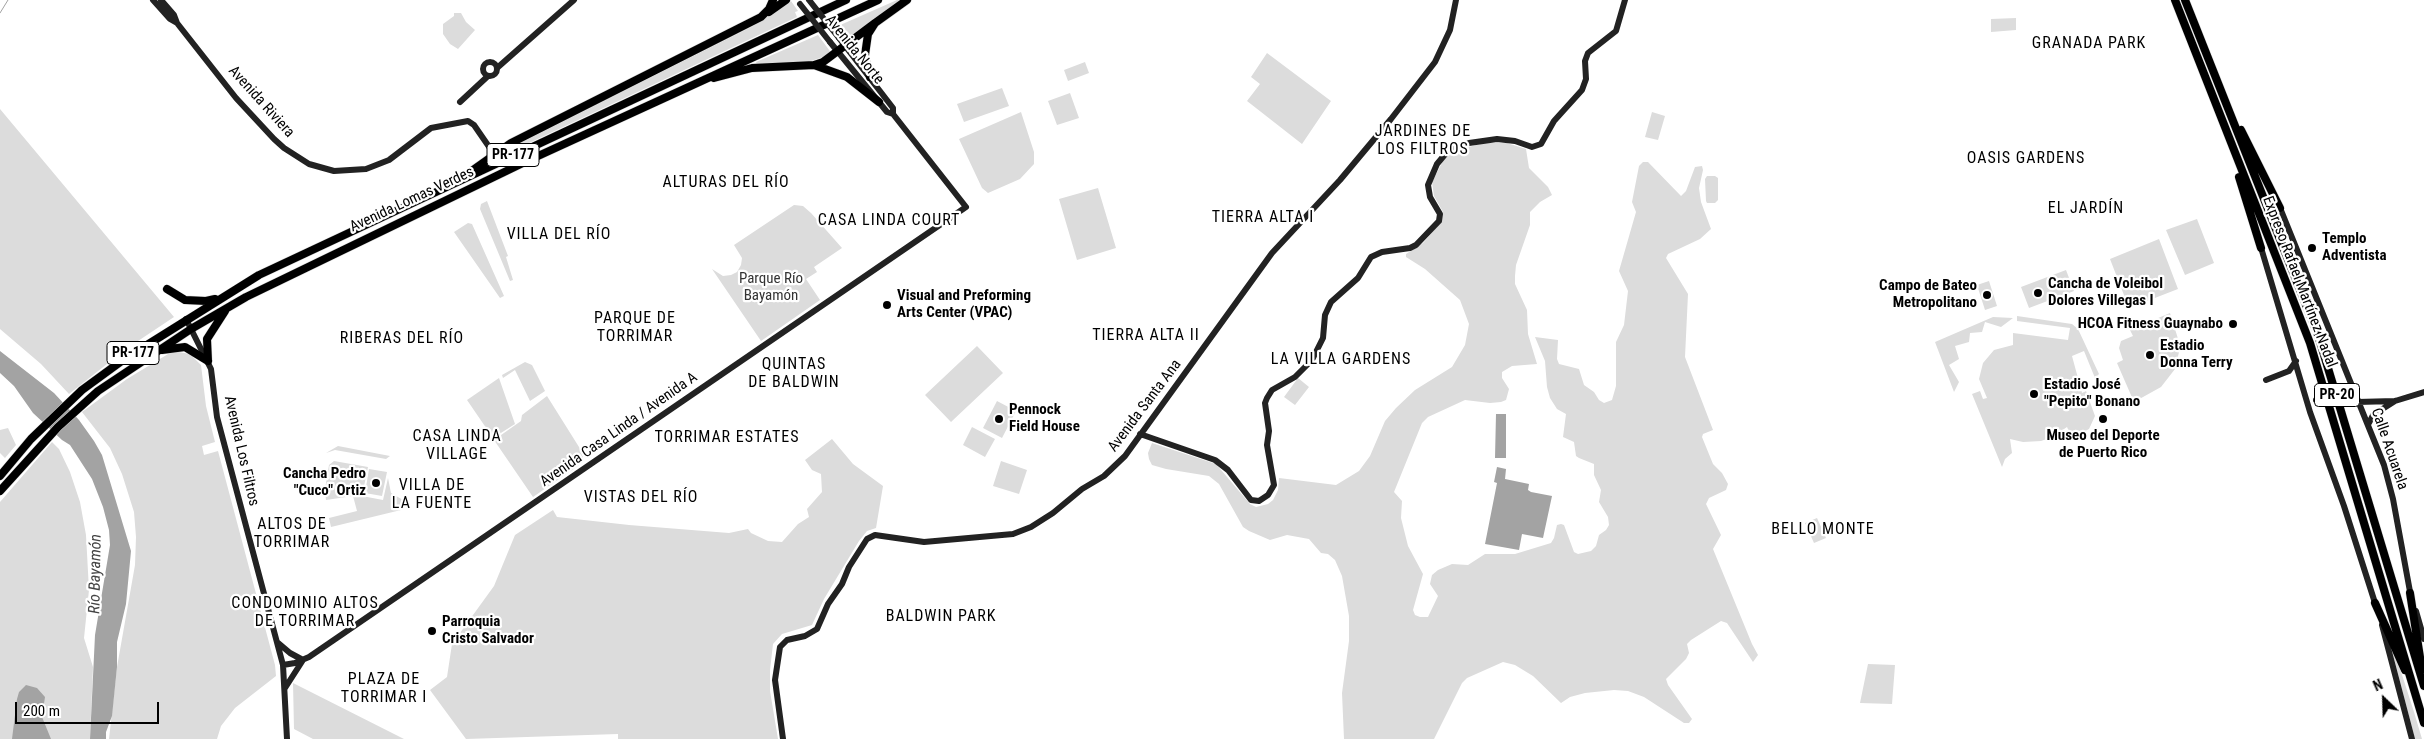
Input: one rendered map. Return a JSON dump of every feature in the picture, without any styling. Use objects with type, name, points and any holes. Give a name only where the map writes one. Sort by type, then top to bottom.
[{"type":"highway","points":[[761,17],[769,9],[773,0]]},
{"type":"highway","points":[[451,184],[512,143],[761,17],[786,0]]},
{"type":"highway","name":"Avenida Lomas Verdes","points":[[0,476],[31,439],[82,390],[123,360],[222,297],[272,268],[846,0]]},
{"type":"highway","name":"Avenida Lomas Verdes","points":[[0,491],[53,433],[90,398],[191,329],[227,308],[304,267],[697,82],[878,0]]},
{"type":"highway","points":[[697,82],[758,68],[814,65],[831,58],[907,0]]},
{"type":"highway","points":[[2169,0],[2183,22]]},
{"type":"highway","name":"Expreso Rafael Martínez Nadal","points":[[2175,0],[2310,344],[2424,723]]},
{"type":"highway","name":"Expreso Rafael Martínez Nadal","points":[[2185,0],[2318,335],[2423,684]]},
{"type":"highway","points":[[2189,0],[2193,18]]},
{"type":"highway","points":[[870,77],[865,50],[868,34],[875,23]]},
{"type":"highway","points":[[814,65],[839,73],[879,102]]},
{"type":"highway","points":[[2230,114],[2247,140],[2280,208]]},
{"type":"highway","points":[[2235,156],[2238,176],[2261,249]]},
{"type":"highway","points":[[167,289],[177,296],[193,301],[222,297]]},
{"type":"highway","points":[[208,360],[207,339],[227,308]]},
{"type":"highway","points":[[158,351],[186,347],[208,360]]},
{"type":"highway","points":[[2410,592],[2422,660],[2423,684]]},
{"type":"highway","points":[[2375,604],[2401,664],[2413,685]]},
{"type":"street","name":"Avenida Riviera","points":[[153,0],[170,19],[177,23]]},
{"type":"street","name":"Avenida Riviera","points":[[161,0],[236,98],[274,139],[308,164],[334,171],[366,169],[389,160],[431,128],[468,121],[474,125],[494,154]]},
{"type":"street","points":[[460,102],[473,91],[486,73],[484,65],[495,65],[513,54],[574,0]]},
{"type":"street","name":"Avenida Norte","points":[[809,0],[893,108],[893,114]]},
{"type":"street","name":"Avenida Santa Ana","points":[[783,739],[775,680],[780,647],[787,640],[805,636],[817,629],[828,604],[842,584],[849,567],[867,539],[875,535],[924,542],[1013,534],[1032,527],[1054,513],[1082,488],[1104,476],[1125,456],[1272,253],[1364,151],[1435,62],[1450,30],[1456,0]]},
{"type":"street","points":[[1140,434],[1215,460],[1228,470],[1251,500],[1259,501],[1268,495],[1274,485],[1268,450],[1270,431],[1265,403],[1272,390],[1294,377],[1312,360],[1323,338],[1325,315],[1331,302],[1358,278],[1371,256],[1416,245],[1439,221],[1440,214],[1430,197],[1428,185],[1437,164],[1447,152],[1469,143],[1498,139],[1532,147],[1541,144],[1554,121],[1582,90],[1586,79],[1585,61],[1588,53],[1616,31],[1625,0]]},
{"type":"street","name":"Avenida Norte","points":[[799,2],[887,112],[893,114],[966,207]]},
{"type":"street","points":[[486,73],[495,74],[495,65]]},
{"type":"street","name":"Avenida Casa Linda / Avenida A","points":[[283,665],[303,660],[966,207]]},
{"type":"street","name":"Calle Acuarela","points":[[2280,208],[2384,465],[2393,499],[2410,592],[2424,639]]},
{"type":"street","points":[[2261,249],[2296,361],[2306,400],[2344,506],[2375,604],[2412,739]]},
{"type":"street","name":"Avenida Los Filtros","points":[[186,320],[211,368],[217,417],[283,665],[287,739]]},
{"type":"street","points":[[2266,380],[2289,371],[2296,361]]},
{"type":"street","points":[[2368,423],[2373,415],[2395,402],[2424,392]]},
{"type":"street","points":[[2306,400],[2395,402]]},
{"type":"street","points":[[277,642],[290,654],[303,660],[284,689]]},
{"type":"green space","points":[[897,0],[901,0],[849,40],[838,26]]},
{"type":"green space","points":[[791,1],[798,11],[795,12],[797,17],[493,160],[514,146],[753,26]]},
{"type":"green space","points":[[454,13],[461,13],[466,22],[475,30],[458,49],[450,44],[443,34],[443,24],[454,16]]},
{"type":"green space","points":[[2016,18],[2016,30],[1991,32],[1991,19]]},
{"type":"green space","points":[[818,35],[832,54],[808,62],[757,64],[756,62]]},
{"type":"green space","points":[[1267,53],[1331,101],[1302,144],[1247,101],[1260,84],[1251,77]]},
{"type":"green space","points":[[1085,62],[1089,73],[1068,81],[1064,70]]},
{"type":"green space","points":[[1002,88],[1009,106],[964,122],[957,104]]},
{"type":"green space","points":[[1070,93],[1079,118],[1057,125],[1048,101]]},
{"type":"green space","points":[[0,109],[174,317],[126,349],[69,394],[41,364],[0,329]]},
{"type":"green space","points":[[1021,112],[1034,152],[1034,164],[1020,179],[988,193],[982,188],[959,139]]},
{"type":"green space","points":[[1652,112],[1665,116],[1658,140],[1645,137]]},
{"type":"green space","points":[[1484,143],[1507,143],[1526,149],[1529,168],[1548,187],[1552,195],[1540,202],[1530,212],[1530,225],[1516,265],[1515,276],[1515,284],[1527,310],[1528,334],[1537,364],[1512,366],[1502,372],[1502,378],[1509,389],[1506,400],[1490,403],[1465,400],[1428,417],[1422,423],[1394,492],[1402,501],[1401,518],[1408,546],[1423,574],[1413,610],[1415,615],[1428,617],[1438,596],[1430,584],[1432,575],[1438,570],[1452,564],[1468,565],[1485,554],[1515,554],[1551,543],[1557,525],[1564,525],[1574,552],[1578,554],[1591,551],[1596,546],[1599,535],[1609,525],[1608,517],[1599,502],[1601,490],[1594,475],[1594,464],[1576,456],[1574,442],[1563,437],[1566,414],[1557,409],[1550,398],[1545,361],[1535,337],[1558,340],[1557,359],[1559,364],[1579,369],[1584,385],[1594,392],[1599,400],[1604,403],[1612,400],[1616,386],[1616,342],[1624,325],[1628,291],[1619,271],[1636,212],[1632,202],[1639,166],[1643,162],[1648,162],[1681,196],[1686,191],[1695,167],[1702,166],[1703,170],[1699,188],[1701,202],[1711,229],[1700,239],[1668,254],[1666,258],[1688,294],[1685,357],[1713,430],[1703,434],[1702,437],[1713,464],[1722,473],[1728,484],[1726,490],[1709,498],[1706,504],[1721,535],[1713,549],[1758,655],[1753,662],[1727,623],[1721,621],[1691,640],[1687,644],[1689,653],[1686,659],[1666,679],[1668,685],[1692,719],[1689,723],[1684,723],[1644,697],[1628,691],[1614,690],[1585,693],[1570,697],[1561,703],[1533,676],[1515,665],[1503,662],[1467,678],[1462,683],[1434,739],[1344,739],[1342,693],[1349,641],[1349,616],[1342,576],[1335,560],[1328,554],[1321,553],[1309,539],[1287,535],[1270,540],[1249,531],[1243,527],[1219,484],[1209,476],[1166,469],[1152,465],[1149,459],[1148,453],[1152,443],[1216,464],[1250,504],[1256,507],[1268,504],[1273,500],[1278,490],[1279,478],[1336,485],[1359,471],[1370,456],[1385,421],[1415,390],[1452,367],[1465,345],[1469,324],[1460,300],[1425,269],[1406,257],[1406,254],[1423,243],[1442,221],[1443,212],[1434,196],[1432,182],[1445,157],[1457,150]]},
{"type":"green space","points":[[1707,176],[1718,178],[1718,200],[1715,203],[1707,203],[1706,201],[1705,179]]},
{"type":"green space","points":[[1098,188],[1116,248],[1077,260],[1059,199]]},
{"type":"green space","points":[[487,201],[508,256],[506,257],[513,280],[510,281],[480,209],[481,204]]},
{"type":"green space","name":"Parque Río Bayamón","points":[[794,205],[803,206],[811,213],[842,248],[814,267],[817,272],[806,279],[820,300],[761,341],[712,269],[723,276],[737,272],[742,258],[734,245]]},
{"type":"green space","points":[[2197,219],[2214,263],[2185,275],[2166,230]]},
{"type":"green space","points":[[468,223],[472,224],[504,296],[500,298],[454,232]]},
{"type":"green space","points":[[2159,239],[2178,289],[2129,308],[2110,259]]},
{"type":"green space","points":[[2066,270],[2074,291],[2029,308],[2021,287]]},
{"type":"green space","name":"Campo de Bateo Metropolitano","points":[[1989,281],[1997,306],[1985,310],[1977,285]]},
{"type":"green space","name":"Estadio Donna Terry","points":[[2170,313],[2179,342],[2175,369],[2161,387],[2134,402],[2117,363],[2123,360],[2119,348],[2121,341],[2133,336],[2130,330]]},
{"type":"green space","name":"Estadio José \"Pepito\" Bonano","points":[[2017,316],[2072,324],[2078,329],[2099,374],[2095,378],[2084,351],[2072,356],[2082,393],[2086,391],[2095,416],[2089,429],[2072,438],[2067,427],[2052,437],[2041,441],[2023,442],[2010,439],[2012,453],[2005,459],[2002,467],[1972,394],[1980,391],[1983,399],[1987,398],[1979,379],[1983,363],[1994,350],[2013,345],[2013,333],[2068,340],[2070,328],[2017,321]]},
{"type":"green space","points":[[1993,317],[2013,318],[2001,327],[1985,322],[1982,332],[1970,333],[1969,342],[1955,346],[1959,359],[1949,365],[1959,382],[1954,392],[1935,342]]},
{"type":"green space","points":[[977,346],[1003,373],[951,422],[925,395]]},
{"type":"green space","points":[[173,351],[190,354],[201,365],[206,406],[215,442],[202,446],[204,455],[218,451],[275,665],[276,676],[235,708],[221,726],[217,739],[109,739],[117,667],[135,565],[136,537],[134,512],[122,474],[110,448],[82,412],[127,379]]},
{"type":"green space","points":[[525,362],[532,365],[545,391],[530,401],[515,370],[503,378],[502,375]]},
{"type":"green space","points":[[499,378],[515,424],[493,438],[467,400]]},
{"type":"green space","points":[[1298,378],[1309,387],[1295,405],[1284,397]]},
{"type":"green space","points":[[547,396],[579,447],[583,457],[578,466],[533,497],[494,440],[521,421],[522,415]]},
{"type":"green space","name":"Pennock Field House","points":[[997,401],[1016,411],[1002,438],[983,428]]},
{"type":"green space","points":[[972,427],[995,439],[985,457],[963,445]]},
{"type":"green space","points":[[8,428],[16,445],[5,458],[0,453],[0,430]]},
{"type":"green space","points":[[832,439],[853,464],[883,486],[876,528],[867,531],[859,541],[824,599],[812,625],[782,634],[773,644],[770,691],[778,739],[618,739],[618,734],[466,739],[430,690],[447,677],[452,644],[494,586],[515,535],[553,510],[557,517],[629,525],[729,533],[748,529],[751,533],[768,541],[782,542],[798,524],[809,517],[807,509],[822,492],[821,474],[812,470],[805,460]]},
{"type":"green space","points":[[52,442],[59,449],[70,472],[80,502],[86,535],[89,590],[84,638],[93,667],[90,739],[0,739],[0,502]]},
{"type":"green space","points":[[338,446],[390,456],[386,459],[335,450],[326,453]]},
{"type":"green space","points":[[334,461],[368,467],[362,496],[383,500],[388,478],[391,493],[403,500],[401,510],[331,527],[329,518],[357,511],[353,496],[326,500],[325,489],[329,465]]},
{"type":"green space","points":[[1001,461],[1027,470],[1019,494],[993,486]]},
{"type":"green space","name":"Cancha Pedro \"Cuco\" Ortiz","points":[[369,469],[387,472],[382,496],[365,493]]},
{"type":"green space","points":[[1817,518],[1826,538],[1814,543],[1805,523]]},
{"type":"green space","points":[[2394,650],[2422,739],[2415,739],[2392,651]]},
{"type":"green space","points":[[1868,664],[1895,665],[1892,704],[1860,703]]},
{"type":"green space","points":[[293,683],[404,739],[313,739],[294,729]]},
{"type":"shaded area","points":[[0,351],[54,393],[79,420],[94,441],[102,455],[131,551],[126,604],[117,642],[117,667],[112,716],[106,732],[106,739],[90,739],[95,635],[110,545],[109,530],[103,507],[92,479],[70,445],[33,413],[14,386],[0,373]]},
{"type":"shaded area","points":[[1496,414],[1506,414],[1506,458],[1495,458]]},
{"type":"shaded area","points":[[1497,467],[1506,469],[1505,479],[1529,484],[1528,490],[1531,492],[1552,496],[1543,538],[1522,534],[1519,550],[1485,544],[1497,483],[1494,482]]},
{"type":"shaded area","points":[[26,685],[37,688],[45,697],[42,717],[51,739],[12,739],[17,699],[19,692]]},
{"type":"waterway","points":[[0,13],[8,0]]},
{"type":"place","name":"Templo Adventista","points":[[2312,248]]},
{"type":"place","name":"Cancha de Voleibol Dolores Villegas I","points":[[2038,293]]},
{"type":"place","name":"Campo de Bateo Metropolitano","points":[[1987,295]]},
{"type":"place","name":"Visual and Preforming Arts Center (VPAC)","points":[[887,305]]},
{"type":"place","name":"HCOA Fitness Guaynabo","points":[[2233,324]]},
{"type":"place","name":"Estadio Donna Terry","points":[[2150,355]]},
{"type":"place","name":"Estadio José \"Pepito\" Bonano","points":[[2034,394]]},
{"type":"place","name":"Pennock Field House","points":[[999,419]]},
{"type":"place","name":"Museo del Deporte de Puerto Rico","points":[[2103,419]]},
{"type":"place","name":"Cancha Pedro \"Cuco\" Ortiz","points":[[376,483]]},
{"type":"place","name":"Parroquia Cristo Salvador","points":[[432,631]]},
{"type":"district","name":"GRANADA PARK","points":[[2089,44]]},
{"type":"district","name":"JARDINES DE LOS FILTROS","points":[[1423,141]]},
{"type":"district","name":"OASIS GARDENS","points":[[2026,159]]},
{"type":"district","name":"ALTURAS DEL RÍO","points":[[726,183]]},
{"type":"district","name":"EL JARDÍN","points":[[2086,209]]},
{"type":"district","name":"TIERRA ALTA I","points":[[1263,218]]},
{"type":"district","name":"CASA LINDA COURT","points":[[889,221]]},
{"type":"district","name":"VILLA DEL RÍO","points":[[559,235]]},
{"type":"district","name":"PARQUE DE TORRIMAR","points":[[635,328]]},
{"type":"district","name":"TIERRA ALTA II","points":[[1146,336]]},
{"type":"district","name":"RIBERAS DEL RÍO","points":[[402,339]]},
{"type":"district","name":"LA VILLA GARDENS","points":[[1341,360]]},
{"type":"district","name":"QUINTAS DE BALDWIN","points":[[794,374]]},
{"type":"district","name":"TORRIMAR ESTATES","points":[[727,438]]},
{"type":"district","name":"CASA LINDA VILLAGE","points":[[457,446]]},
{"type":"district","name":"VILLA DE LA FUENTE","points":[[432,495]]},
{"type":"district","name":"VISTAS DEL RÍO","points":[[641,498]]},
{"type":"district","name":"BELLO MONTE","points":[[1823,530]]},
{"type":"district","name":"ALTOS DE TORRIMAR","points":[[292,534]]},
{"type":"district","name":"CONDOMINIO ALTOS DE TORRIMAR","points":[[305,613]]},
{"type":"district","name":"BALDWIN PARK","points":[[941,617]]},
{"type":"district","name":"PLAZA DE TORRIMAR I","points":[[384,689]]},
{"type":"water label","name":"Río Bayamón","points":[[96,574]]}]
